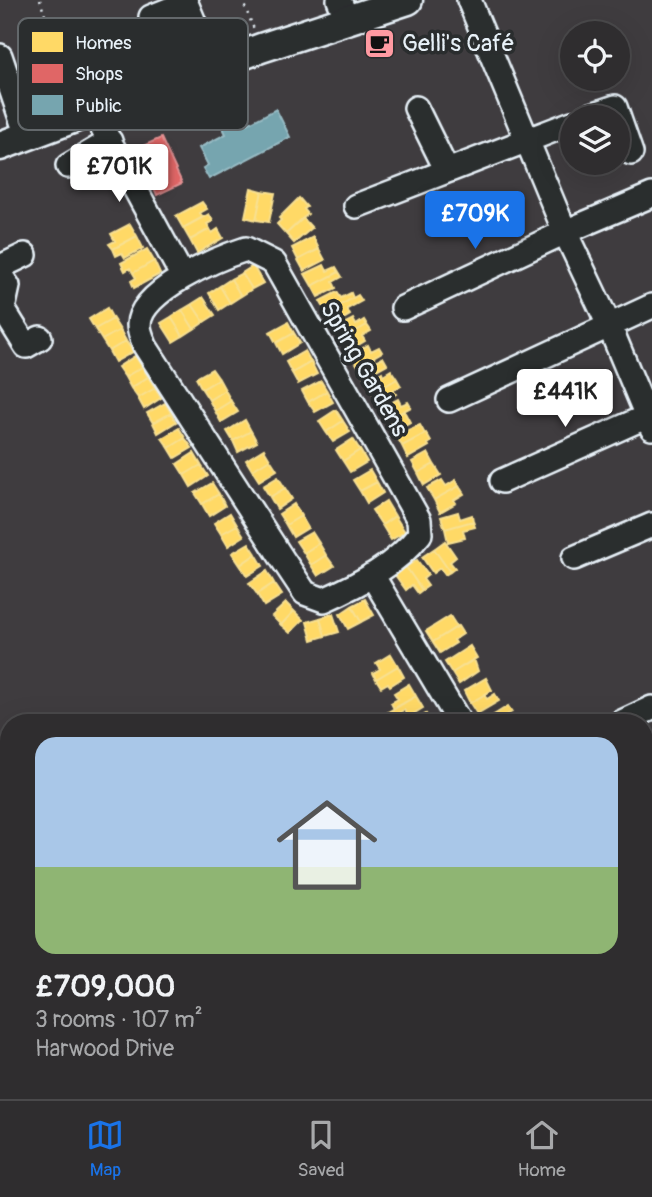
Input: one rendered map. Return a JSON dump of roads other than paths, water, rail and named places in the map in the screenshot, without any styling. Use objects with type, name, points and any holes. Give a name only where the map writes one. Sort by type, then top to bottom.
[{"type":"main road","points":[[248,53],[343,10],[398,1]]},
{"type":"main road","points":[[12,143],[45,130]]},
{"type":"street","points":[[469,0],[565,232],[650,420],[502,481]]},
{"type":"street","points":[[151,18],[186,3],[192,18]]},
{"type":"street","points":[[0,56],[12,143]]},
{"type":"street","points":[[416,108],[447,171]]},
{"type":"street","points":[[356,206],[560,127]]},
{"type":"street","points":[[100,130],[110,141],[183,276]]},
{"type":"street","points":[[68,166],[110,141]]},
{"type":"street","points":[[403,308],[565,232],[652,195]]},
{"type":"street","name":"Spring Gardens","points":[[246,248],[274,263],[419,520],[420,534],[409,548],[372,575],[324,600],[305,593],[145,346],[139,325],[145,306],[183,276],[246,248]]},
{"type":"street","points":[[0,267],[25,255]]},
{"type":"street","points":[[0,275],[8,286],[3,309],[26,346],[40,338]]},
{"type":"street","points":[[449,400],[652,306]]},
{"type":"street","points":[[574,558],[652,525]]},
{"type":"street","points":[[372,575],[455,714]]},
{"type":"place","name":"Gelli's Café","points":[[379,43]]}]
